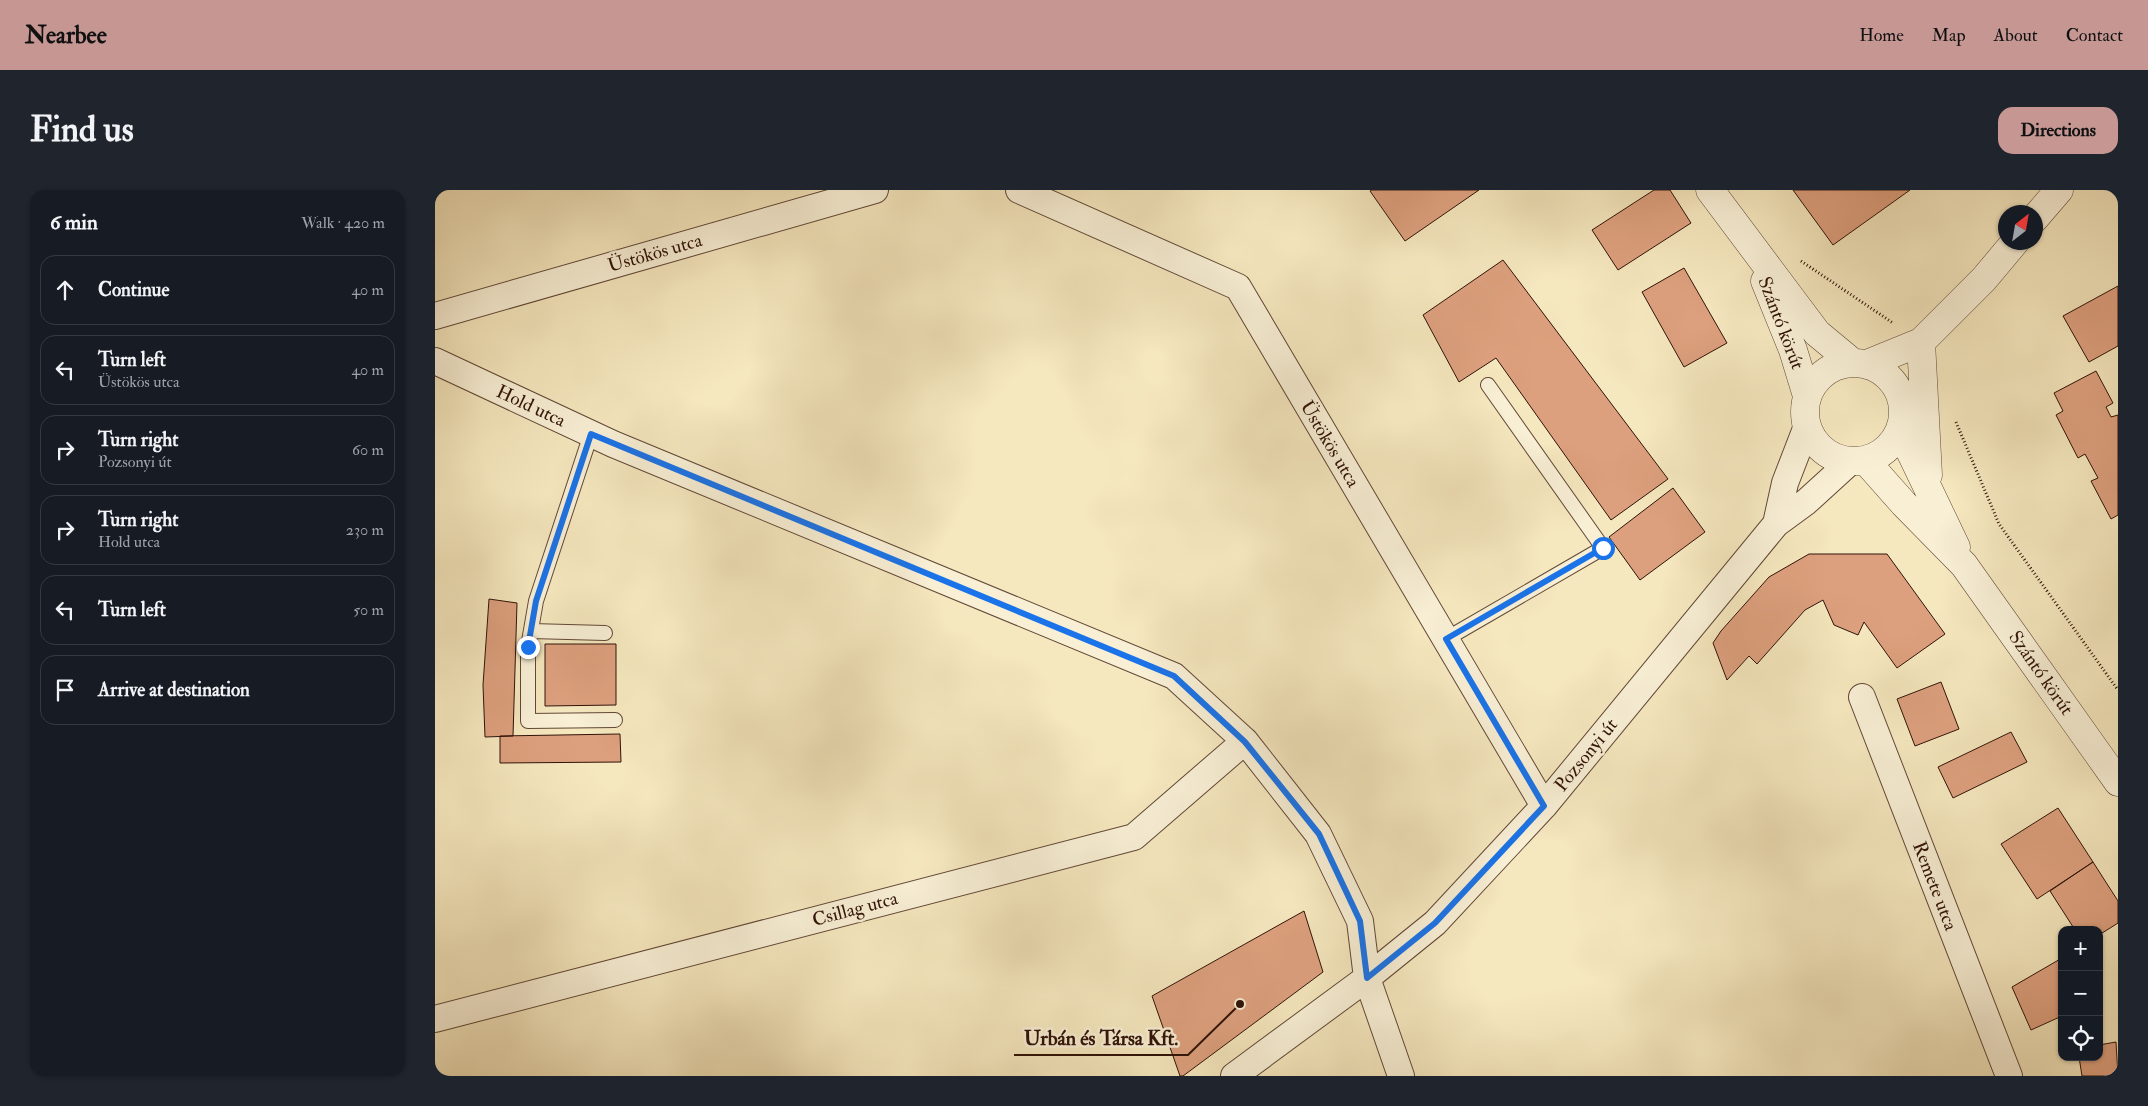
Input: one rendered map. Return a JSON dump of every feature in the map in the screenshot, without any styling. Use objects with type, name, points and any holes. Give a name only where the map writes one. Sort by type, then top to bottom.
[{"type":"street","name":"Üstökös utca","points":[[435,316],[875,190]]},
{"type":"street","name":"Üstökös utca","points":[[1019,190],[1238,287],[1544,806]]},
{"type":"street","name":"Szántó körút","points":[[1710,190],[1817,334],[1859,363]]},
{"type":"street","points":[[2043,209],[2059,190]]},
{"type":"street","name":"Szántó körút","points":[[1753,250],[1793,350],[1807,396]]},
{"type":"street","points":[[1921,342],[1910,377],[1902,421],[1890,446],[1879,454],[1858,460],[1825,451],[1814,440],[1807,426],[1805,411],[1807,396],[1814,382],[1826,372],[1839,365],[1859,363],[1921,342],[1984,279],[2008,250]]},
{"type":"street","points":[[1921,342],[1928,485]]},
{"type":"street","name":"Hold utca","points":[[435,361],[591,434],[1174,676],[1245,742],[1319,834],[1360,921],[1367,978],[1401,1076]]},
{"type":"street","points":[[1859,363],[1879,370],[1891,378],[1900,394],[1902,421]]},
{"type":"street","name":"Szántó körút","points":[[1902,421],[1964,565]]},
{"type":"street","name":"Pozsonyi út","points":[[1776,524],[1785,483],[1807,426]]},
{"type":"street","name":"Szántó körút","points":[[1858,460],[1964,565],[2118,782]]},
{"type":"street","name":"Pozsonyi út","points":[[1234,1076],[1367,978],[1435,923],[1544,806],[1776,524],[1858,460]]},
{"type":"street","name":"Remete utca","points":[[1862,697],[2009,1076]]},
{"type":"street","name":"Csillag utca","points":[[435,1019],[1134,837],[1245,742]]},
{"type":"lane","points":[[1446,639],[1603,548],[1488,385]]},
{"type":"lane","points":[[591,434],[536,601],[528,647],[528,721],[615,720]]},
{"type":"lane","points":[[531,632],[605,632]]},
{"type":"path","points":[[1793,255],[1921,342]]},
{"type":"path","points":[[1952,414],[1999,524],[2118,690]]},
{"type":"building","points":[[1479,190],[1405,241],[1370,191]]},
{"type":"building","points":[[1654,190],[1670,190],[1691,223],[1618,270],[1592,230]]},
{"type":"building","points":[[1793,190],[1910,190],[1833,245]]},
{"type":"building","points":[[1503,260],[1668,479],[1611,520],[1496,358],[1459,382],[1423,315]]},
{"type":"building","points":[[1684,268],[1727,343],[1684,367],[1642,292]]},
{"type":"building","points":[[2118,286],[2118,346],[2089,362],[2063,316]]},
{"type":"building","points":[[2096,371],[2113,403],[2106,407],[2111,417],[2118,415],[2118,515],[2111,519],[2091,481],[2098,478],[2085,454],[2078,458],[2056,415],[2063,411],[2054,393]]},
{"type":"building","points":[[1673,488],[1705,532],[1640,580],[1609,537]]},
{"type":"building","points":[[1809,554],[1887,554],[1945,634],[1897,668],[1864,622],[1858,635],[1834,625],[1823,600],[1805,610],[1757,664],[1749,656],[1727,680],[1713,643],[1721,631],[1769,577]]},
{"type":"building","points":[[489,599],[517,603],[513,736],[485,737],[483,685]]},
{"type":"building","points":[[545,644],[616,644],[616,705],[545,706]]},
{"type":"building","points":[[1941,682],[1959,729],[1915,746],[1897,699]]},
{"type":"building","points":[[2011,732],[2027,762],[1953,798],[1938,767]]},
{"type":"building","points":[[620,734],[621,762],[500,763],[500,736]]},
{"type":"building","points":[[2058,808],[2093,862],[2037,899],[2001,844]]},
{"type":"building","points":[[2093,862],[2118,901],[2118,923],[2103,932],[2103,926],[2072,926],[2050,891]]},
{"type":"building","points":[[1304,911],[1323,972],[1183,1076],[1180,1076],[1152,996]]},
{"type":"building","points":[[2058,960],[2058,1018],[2031,1030],[2012,987]]},
{"type":"building","points":[[2116,1042],[2118,1076],[2082,1076],[2080,1061],[2103,1061],[2103,1044]]},
{"type":"place","name":"Urbán és Társa Kft.","points":[[1240,1004]]},
{"type":"route","points":[[528,647],[536,601],[591,434],[1174,676],[1245,742],[1319,834],[1360,921],[1367,978],[1435,923],[1544,806],[1446,639],[1603,548]]}]
